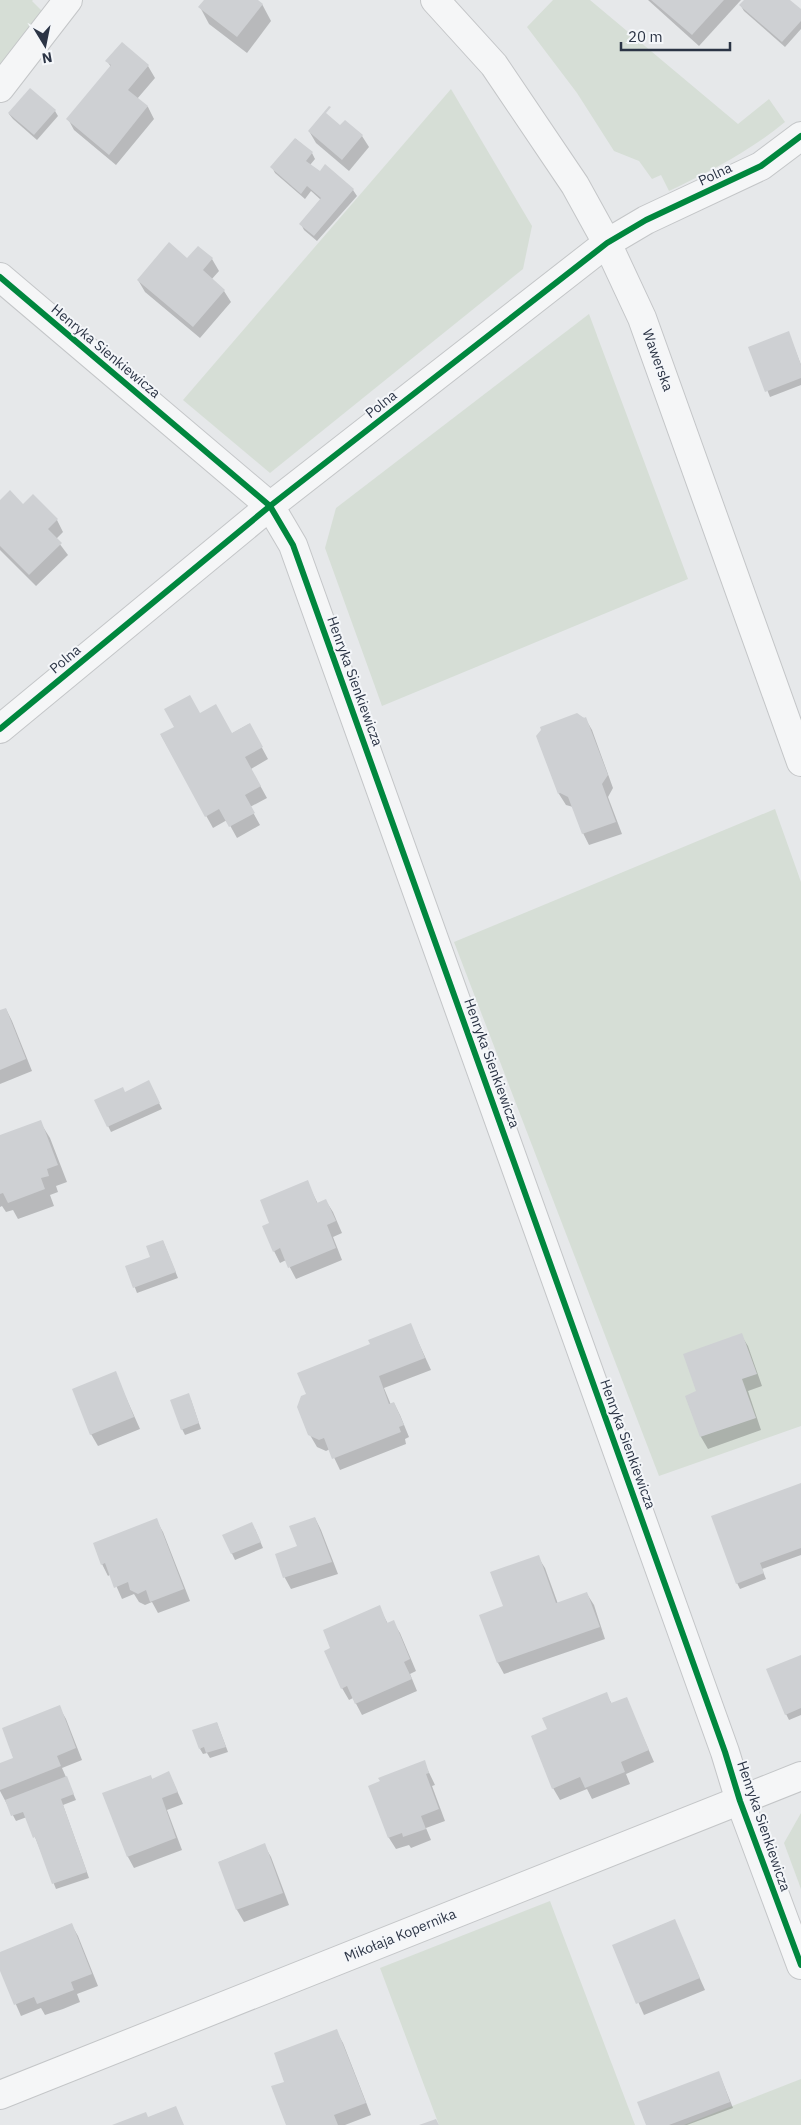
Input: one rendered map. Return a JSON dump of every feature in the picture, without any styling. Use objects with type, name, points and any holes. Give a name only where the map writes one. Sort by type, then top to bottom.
[{"type":"street","points":[[0,88],[68,0]]},
{"type":"street","name":"Wawerska","points":[[435,0],[494,65],[575,185],[607,243],[642,318],[801,762]]},
{"type":"street","name":"Polna","points":[[0,729],[270,506],[607,243],[646,220],[761,166],[801,136]]},
{"type":"street","name":"Henryka Sienkiewicza","points":[[0,277],[270,506],[293,545],[718,1733],[740,1801],[801,1965]]},
{"type":"street","name":"Mikołaja Kopernika","points":[[0,2095],[801,1776]]},
{"type":"shaded area","points":[[0,0],[33,0],[43,12],[0,68]]},
{"type":"shaded area","points":[[553,0],[590,0],[738,124],[769,99],[785,122],[730,160],[669,191],[661,175],[652,179],[639,161],[614,151],[577,93],[527,27]]},
{"type":"shaded area","points":[[451,89],[532,226],[523,269],[270,473],[183,400]]},
{"type":"shaded area","points":[[589,314],[688,579],[382,706],[325,548],[336,508]]},
{"type":"shaded area","points":[[775,809],[801,882],[801,1426],[659,1476],[454,942]]},
{"type":"shaded area","points":[[801,1813],[801,1889],[784,1843]]},
{"type":"shaded area","points":[[550,1901],[635,2125],[439,2125],[380,1968]]},
{"type":"shaded area","points":[[801,2079],[801,2125],[684,2125]]},
{"type":"building","points":[[204,0],[258,0],[263,4],[237,37],[198,7]]},
{"type":"building","points":[[651,0],[724,0],[692,35]]},
{"type":"building","points":[[744,0],[790,0],[801,9],[801,21],[782,42],[739,5]]},
{"type":"building","points":[[122,42],[149,65],[128,90],[148,106],[109,155],[66,119],[111,65],[105,61]]},
{"type":"building","points":[[30,88],[56,110],[34,135],[8,113]]},
{"type":"building","points":[[329,106],[331,107],[326,113],[340,125],[345,120],[363,135],[342,160],[308,131]]},
{"type":"building","points":[[295,138],[313,152],[306,161],[320,171],[325,164],[354,189],[314,236],[299,224],[321,198],[307,186],[301,194],[270,167]]},
{"type":"building","points":[[169,242],[187,258],[198,246],[213,258],[203,270],[225,290],[193,327],[137,280]]},
{"type":"building","points":[[789,331],[801,365],[801,378],[765,392],[748,347]]},
{"type":"building","points":[[10,490],[23,504],[33,494],[58,519],[48,529],[62,543],[29,575],[0,546],[0,500]]},
{"type":"building","points":[[190,695],[200,713],[216,704],[232,733],[250,723],[263,747],[245,757],[261,786],[245,795],[255,813],[229,827],[219,809],[205,817],[160,734],[174,727],[164,709]]},
{"type":"building","points":[[577,713],[584,718],[586,717],[608,775],[602,784],[616,822],[582,834],[568,797],[560,793],[558,794],[536,736],[541,730],[540,727]]},
{"type":"building","points":[[6,1008],[26,1059],[0,1070],[0,1010]]},
{"type":"building","points":[[149,1080],[160,1103],[107,1127],[94,1100],[123,1087],[125,1092]]},
{"type":"building","points":[[41,1120],[58,1165],[47,1169],[49,1176],[41,1178],[45,1189],[8,1203],[3,1193],[0,1194],[0,1135]]},
{"type":"building","points":[[308,1180],[317,1203],[326,1199],[336,1221],[327,1225],[336,1248],[288,1268],[280,1248],[273,1252],[262,1226],[269,1223],[260,1200]]},
{"type":"building","points":[[163,1240],[176,1272],[133,1288],[125,1266],[150,1257],[146,1246]]},
{"type":"building","points":[[411,1323],[425,1358],[379,1376],[389,1404],[394,1402],[404,1425],[399,1427],[401,1432],[332,1459],[324,1438],[319,1440],[308,1435],[297,1407],[301,1396],[306,1394],[297,1373],[370,1344],[368,1340]]},
{"type":"building","points":[[742,1333],[757,1374],[742,1379],[756,1418],[700,1437],[685,1396],[696,1391],[683,1354]]},
{"type":"building","points":[[116,1371],[134,1417],[90,1435],[72,1389]]},
{"type":"building","points":[[189,1393],[199,1423],[181,1430],[170,1400]]},
{"type":"building","points":[[801,1483],[801,1548],[760,1563],[764,1573],[736,1584],[711,1516]]},
{"type":"building","points":[[315,1517],[332,1562],[283,1578],[275,1554],[297,1546],[289,1526]]},
{"type":"building","points":[[157,1518],[184,1589],[150,1602],[146,1590],[138,1594],[130,1590],[128,1582],[114,1588],[105,1563],[101,1565],[93,1543]]},
{"type":"building","points":[[252,1522],[261,1542],[231,1554],[222,1535]]},
{"type":"building","points":[[539,1555],[556,1603],[587,1592],[600,1627],[497,1663],[479,1615],[503,1606],[490,1572]]},
{"type":"building","points":[[380,1605],[387,1623],[394,1620],[410,1659],[404,1662],[412,1679],[355,1704],[347,1686],[341,1689],[324,1651],[330,1648],[323,1630]]},
{"type":"building","points":[[801,1655],[801,1708],[785,1715],[766,1669]]},
{"type":"building","points":[[607,1692],[611,1703],[627,1697],[649,1750],[621,1762],[625,1772],[585,1788],[580,1777],[552,1789],[531,1736],[547,1729],[542,1718]]},
{"type":"building","points":[[60,1705],[76,1748],[57,1756],[61,1766],[0,1790],[0,1763],[13,1758],[2,1728]]},
{"type":"building","points":[[217,1722],[226,1747],[206,1753],[204,1747],[199,1749],[192,1730]]},
{"type":"building","points":[[425,1760],[429,1773],[426,1774],[439,1809],[421,1816],[426,1829],[403,1837],[402,1833],[388,1838],[368,1786],[380,1781],[378,1778]]},
{"type":"building","points":[[169,1771],[178,1792],[162,1798],[176,1838],[127,1857],[102,1793],[151,1775],[152,1779]]},
{"type":"building","points":[[67,1776],[74,1794],[61,1799],[87,1872],[52,1884],[35,1837],[33,1838],[23,1812],[11,1816],[5,1800]]},
{"type":"building","points":[[265,1843],[283,1893],[236,1910],[218,1862]]},
{"type":"building","points":[[675,1919],[700,1978],[636,2004],[612,1945]]},
{"type":"building","points":[[72,1923],[92,1974],[71,1982],[74,1990],[37,2004],[34,1997],[14,2005],[0,1971],[0,1952]]},
{"type":"building","points":[[337,2029],[366,2103],[334,2115],[338,2125],[286,2125],[271,2086],[284,2082],[274,2053]]},
{"type":"building","points":[[719,2071],[730,2102],[669,2125],[646,2125],[637,2102]]},
{"type":"building","points":[[176,2106],[184,2125],[112,2125],[146,2112],[148,2117]]},
{"type":"building","points":[[436,2119],[439,2125],[419,2125]]},
{"type":"cycle path","points":[[0,729],[270,506],[607,243],[646,220],[761,166],[801,136]]},
{"type":"cycle path","points":[[0,277],[270,506],[293,545],[725,1752],[740,1801],[801,1965]]}]
